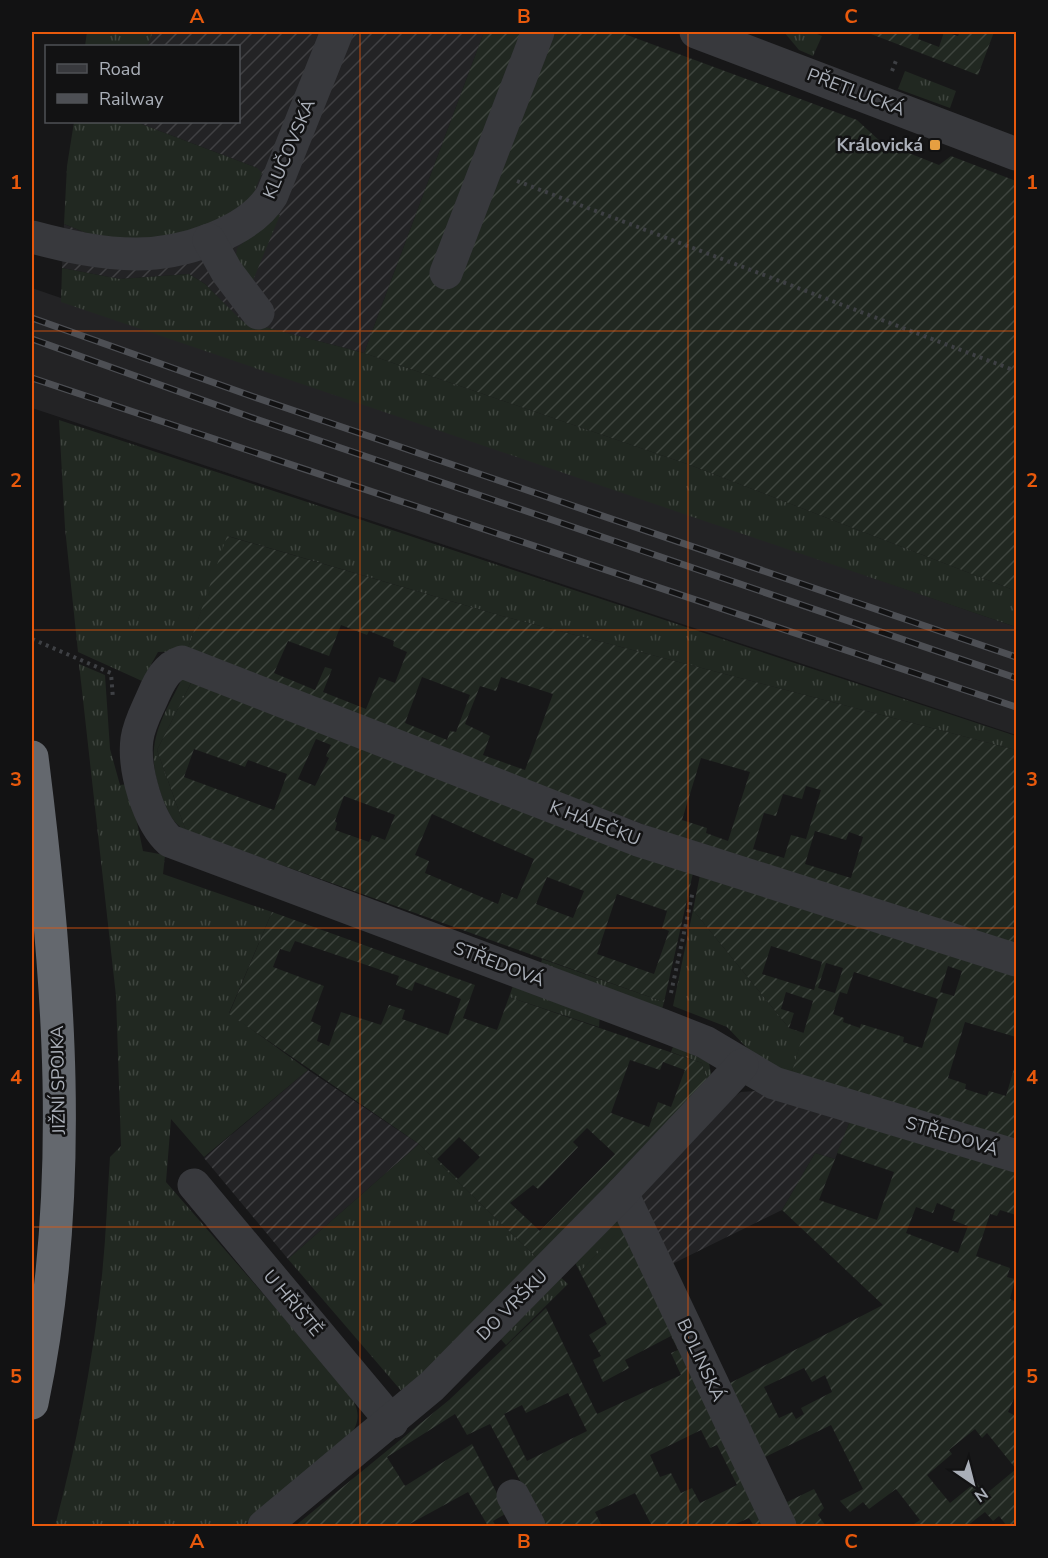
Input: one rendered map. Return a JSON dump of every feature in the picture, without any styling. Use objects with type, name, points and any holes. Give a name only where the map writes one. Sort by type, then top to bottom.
[{"type":"highway","name":"JIŽNÍ SPOJKA","points":[[32,757],[51,925],[60,1112],[57,1203],[48,1298],[32,1403]]},
{"type":"street","name":"KLUČOVSKÁ","points":[[32,237],[76,249],[137,254],[209,240],[240,226],[268,200],[338,32]]},
{"type":"street","points":[[446,273],[538,32]]},
{"type":"street","name":"PŘETLUCKÁ","points":[[696,32],[745,40],[1017,154]]},
{"type":"street","points":[[209,240],[227,272],[258,314]]},
{"type":"street","name":"K HÁJEČKU","points":[[182,663],[638,840],[1017,960]]},
{"type":"street","name":"STŘEDOVÁ","points":[[182,663],[173,665],[166,672],[155,693],[137,740],[140,775],[154,823],[170,841],[705,1042],[774,1083],[1017,1156]]},
{"type":"street","name":"DO VRŠKU","points":[[264,1527],[392,1422],[432,1386],[622,1192],[742,1065]]},
{"type":"street","name":"U HŘIŠTĚ","points":[[194,1185],[392,1422]]},
{"type":"street","name":"BOLINSKÁ","points":[[622,1192],[780,1527]]},
{"type":"street","points":[[513,1496],[529,1527]]},
{"type":"path","points":[[486,169],[1017,371]]},
{"type":"path","points":[[32,639],[120,677]]},
{"type":"path","points":[[111,673],[113,704]]},
{"type":"path","points":[[664,1026],[699,860]]},
{"type":"shaded area","points":[[138,32],[484,32],[364,353],[241,321],[205,284],[189,274],[120,279],[62,268],[64,224],[99,238],[257,168],[139,123],[240,123],[240,45],[132,45]]},
{"type":"shaded area","points":[[32,288],[1016,627],[1016,735],[32,408]]},
{"type":"shaded area","points":[[308,1070],[419,1144],[288,1259],[204,1158]]},
{"type":"shaded area","points":[[756,1091],[850,1121],[835,1159],[815,1153],[782,1210],[668,1266],[635,1200],[736,1095],[741,1092]]},
{"type":"green space","points":[[87,32],[153,32],[147,45],[85,45]]},
{"type":"green space","points":[[484,32],[619,32],[857,120],[881,142],[939,165],[951,156],[1016,181],[1016,591],[690,465],[364,353]]},
{"type":"green space","points":[[784,32],[812,32],[822,36],[813,56],[799,50]]},
{"type":"green space","points":[[872,32],[920,32],[918,39],[939,47],[944,32],[958,36],[960,32],[994,32],[978,75],[871,34]]},
{"type":"green space","points":[[905,71],[956,91],[950,108],[898,89]]},
{"type":"green space","points":[[74,123],[139,123],[257,168],[262,173],[252,197],[232,217],[165,238],[99,238],[64,224],[67,166]]},
{"type":"green space","points":[[276,214],[280,215],[251,285],[236,256],[237,248]]},
{"type":"green space","points":[[62,268],[120,279],[189,274],[205,284],[242,321],[364,353],[690,465],[1016,591],[1016,627],[61,302]]},
{"type":"green space","points":[[59,420],[1016,736],[1016,750],[502,616],[228,536],[187,651],[158,652],[142,681],[78,652],[65,528]]},
{"type":"green space","points":[[227,536],[502,616],[1016,750],[1016,916],[1013,928],[1016,930],[1016,945],[724,855],[187,651]],"holes":[[[341,625],[367,635],[369,631],[394,641],[393,646],[407,652],[395,683],[379,677],[366,709],[323,692],[332,669],[325,667],[315,690],[274,673],[288,641],[329,656]],[[422,677],[470,695],[456,732],[450,731],[447,740],[405,723]],[[501,677],[553,694],[525,770],[483,755],[490,736],[465,724],[480,686],[496,691]],[[701,758],[750,772],[728,841],[706,833],[707,828],[682,820]],[[806,786],[821,790],[806,839],[791,835],[784,858],[753,849],[764,813],[776,816],[783,794],[802,799]],[[815,831],[846,840],[849,832],[863,837],[851,878],[805,864]]]},
{"type":"green space","points":[[79,664],[105,675],[110,749],[120,785],[129,784],[143,851],[165,855],[163,874],[272,912],[229,1013],[308,1070],[204,1157],[171,1119],[166,1182],[346,1389],[358,1414],[356,1425],[348,1438],[243,1526],[55,1526],[70,1466],[93,1345],[103,1268],[110,1157],[121,1146],[116,996]]},
{"type":"green space","points":[[183,677],[192,681],[157,750],[186,831],[173,820],[168,810],[161,794],[154,761],[157,733]]},
{"type":"green space","points":[[192,681],[693,873],[664,1002],[186,831],[157,750]],"holes":[[[316,739],[331,745],[326,756],[329,758],[315,786],[298,779]],[[194,749],[245,767],[248,760],[287,774],[274,810],[184,777]],[[344,796],[395,815],[385,840],[372,835],[369,842],[335,830],[337,823],[335,821]],[[432,814],[534,859],[517,899],[502,893],[498,904],[425,873],[429,861],[415,855]],[[547,877],[584,891],[573,918],[536,904]],[[617,894],[667,911],[662,928],[669,931],[654,974],[597,954]]]},
{"type":"green space","points":[[700,875],[1016,972],[1016,1037],[965,1022],[948,1078],[966,1084],[965,1089],[987,1096],[989,1091],[1006,1096],[1016,1062],[1016,1145],[791,1075],[813,1001],[786,992],[781,1009],[794,1013],[789,1028],[693,910]],"holes":[[[771,946],[822,962],[814,990],[762,974]],[[826,963],[843,968],[835,993],[818,988]],[[948,966],[962,971],[954,996],[940,992]],[[854,972],[938,999],[922,1048],[903,1042],[904,1037],[861,1024],[860,1028],[843,1022],[844,1018],[833,1014],[840,992],[847,994]]]},
{"type":"green space","points":[[693,910],[789,1028],[804,1033],[791,1075],[748,1049],[727,1027],[673,1006]]},
{"type":"green space","points":[[272,912],[475,985],[463,1018],[497,1030],[509,997],[702,1063],[707,1080],[537,1258],[419,1144],[229,1014]],"holes":[[[295,941],[399,976],[396,985],[412,991],[415,982],[461,999],[448,1035],[402,1019],[405,1010],[389,1005],[381,1025],[341,1012],[329,1046],[317,1041],[321,1026],[311,1021],[324,986],[273,967],[280,949],[290,952]],[[630,1060],[660,1070],[663,1062],[685,1070],[671,1107],[658,1102],[649,1127],[611,1113]],[[587,1128],[615,1154],[540,1231],[510,1203],[533,1185],[538,1189],[578,1147],[573,1142]],[[459,1137],[480,1157],[458,1179],[437,1159]]]},
{"type":"green space","points":[[542,959],[664,1002],[661,1013],[540,968]]},
{"type":"green space","points":[[515,980],[600,1011],[599,1027],[509,997]]},
{"type":"green space","points":[[674,1044],[709,1063],[712,1079],[707,1080],[702,1063],[671,1052]]},
{"type":"green space","points":[[850,1121],[1016,1172],[1016,1215],[1000,1210],[997,1216],[990,1214],[976,1256],[1010,1268],[1007,1277],[1015,1279],[1010,1299],[1016,1302],[1016,1394],[1008,1412],[1016,1416],[1016,1469],[1016,1526],[1007,1526],[999,1516],[993,1521],[985,1512],[967,1526],[911,1526],[920,1520],[896,1489],[869,1509],[863,1502],[850,1512],[840,1501],[863,1489],[831,1425],[761,1459],[726,1385],[883,1305],[782,1210],[815,1153],[835,1159],[819,1200],[877,1220],[894,1172],[837,1153]],"holes":[[[937,1203],[955,1210],[952,1220],[968,1226],[958,1253],[906,1233],[916,1207],[933,1213]],[[804,1368],[812,1382],[825,1375],[832,1392],[801,1408],[804,1414],[796,1419],[792,1412],[779,1418],[764,1387]],[[975,1429],[982,1438],[987,1433],[1016,1469],[986,1494],[976,1482],[950,1503],[927,1475],[952,1454],[949,1450]]]},
{"type":"green space","points":[[419,1144],[537,1258],[404,1394],[288,1259]]},
{"type":"green space","points":[[619,1222],[623,1227],[580,1272],[573,1259],[612,1223]]},
{"type":"green space","points":[[623,1226],[766,1526],[754,1526],[749,1518],[731,1526],[652,1526],[635,1493],[595,1512],[602,1526],[544,1526],[490,1424],[467,1435],[455,1414],[387,1457],[405,1486],[472,1444],[507,1513],[493,1521],[496,1526],[488,1526],[468,1492],[406,1526],[295,1526],[449,1400],[546,1308],[597,1414],[681,1375],[671,1353],[678,1350],[671,1336],[625,1360],[629,1368],[603,1382],[593,1360],[601,1356],[589,1335],[607,1324],[580,1272]],"holes":[[[568,1393],[587,1431],[527,1461],[504,1414],[522,1405],[526,1413]],[[701,1430],[710,1448],[717,1445],[737,1485],[700,1503],[692,1488],[681,1493],[671,1473],[660,1477],[650,1455]]]},
{"type":"green space","points":[[558,1275],[568,1284],[506,1345],[498,1336]]},
{"type":"green space","points":[[779,1486],[787,1502],[814,1489],[824,1508],[818,1515],[826,1526],[794,1526]]},
{"type":"railway","points":[[32,318],[257,398],[1016,657]]},
{"type":"railway","points":[[32,339],[250,417],[1016,678]]},
{"type":"railway","points":[[32,378],[1016,707]]},
{"type":"place","name":"Královická","points":[[935,145]]}]
